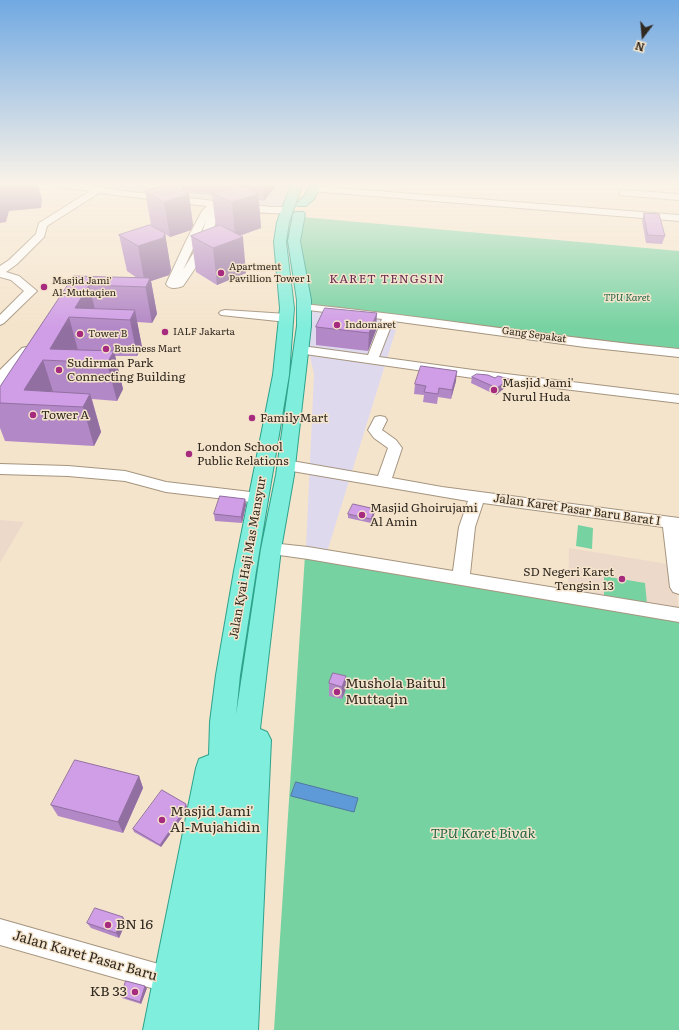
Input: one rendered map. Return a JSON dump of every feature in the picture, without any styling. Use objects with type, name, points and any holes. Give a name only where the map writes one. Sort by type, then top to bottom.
[{"type":"main road","name":"Jalan Kyai Haji Mas Mansyur","points":[[208,1030],[225,818],[222,766],[223,722],[235,629],[282,375],[287,318],[287,304],[280,242],[283,231]]},
{"type":"main road","name":"Jalan Kyai Haji Mas Mansyur","points":[[182,1030],[256,670],[271,549],[286,465],[302,350],[304,307],[294,240],[295,231]]},
{"type":"main road","name":"Jalan Kyai Haji Mas Mansyur","points":[[241,1030],[260,712],[256,670]]},
{"type":"main road","name":"Jalan Kyai Haji Mas Mansyur","points":[[160,1030],[210,759],[223,722]]},
{"type":"street","points":[[0,321],[31,291],[18,280],[0,272],[41,236],[41,231]]},
{"type":"street","points":[[203,235],[191,241],[180,276],[203,235],[205,231]]},
{"type":"street","name":"Gang Sepakat","points":[[304,307],[679,353]]},
{"type":"street","points":[[225,313],[287,318]]},
{"type":"street","points":[[372,360],[390,317]]},
{"type":"street","points":[[302,350],[503,378],[679,399]]},
{"type":"street","points":[[0,400],[4,385],[2,375],[26,351]]},
{"type":"street","points":[[380,420],[375,430],[376,433],[392,443],[395,448],[383,482]]},
{"type":"street","name":"Jalan Karet Pasar Baru Barat I","points":[[286,465],[383,482],[674,523]]},
{"type":"street","points":[[0,469],[60,470],[125,476],[166,487],[259,498]]},
{"type":"street","points":[[461,579],[467,527],[477,496]]},
{"type":"street","points":[[674,523],[679,587]]},
{"type":"street","points":[[271,549],[308,553],[679,615]]},
{"type":"street","name":"Jalan Karet Pasar Baru","points":[[0,932],[169,980]]},
{"type":"shaded area","points":[[299,308],[399,320],[327,552],[306,548],[314,374]]},
{"type":"shaded area","points":[[0,520],[24,522],[0,563]]},
{"type":"shaded area","name":"SD Negeri Karet Tengsin 13","points":[[569,548],[674,565],[679,613],[568,593]]},
{"type":"green space","name":"TPU Karet","points":[[301,231],[459,231],[679,251],[679,356],[299,308],[297,262]]},
{"type":"green space","points":[[578,525],[593,528],[592,549],[576,546]]},
{"type":"green space","name":"TPU Karet Bivak","points":[[305,555],[679,619],[679,1030],[274,1030]]},
{"type":"green space","points":[[604,576],[645,583],[647,604],[604,597]]},
{"type":"water","points":[[296,782],[358,798],[354,812],[291,796]]},
{"type":"building","points":[[131,231],[161,231],[165,233],[163,238],[138,246],[119,235]]},
{"type":"building","points":[[204,231],[232,231],[243,237],[213,248],[191,236]]},
{"type":"building","points":[[647,231],[664,231],[665,236],[648,235]]},
{"type":"building","points":[[74,276],[150,278],[146,287],[89,285],[75,308],[135,310],[130,320],[69,317],[50,349],[114,351],[107,363],[43,360],[24,390],[90,394],[83,407],[0,403],[0,387]]},
{"type":"building","points":[[325,308],[377,313],[369,333],[316,327]]},
{"type":"building","points":[[421,366],[457,371],[452,390],[439,388],[438,394],[424,392],[426,386],[415,384]]},
{"type":"building","points":[[477,374],[488,375],[495,378],[498,376],[509,379],[497,388],[472,377]]},
{"type":"building","points":[[220,496],[245,499],[241,517],[214,514]]},
{"type":"building","name":"Masjid Ghoirujami Al Amin","points":[[353,504],[375,509],[371,519],[348,514]]},
{"type":"building","points":[[333,673],[346,676],[342,687],[329,683]]},
{"type":"building","points":[[75,760],[139,776],[118,822],[51,805]]},
{"type":"building","name":"Masjid Jami' Al-Mujahidin","points":[[162,790],[186,804],[185,809],[160,845],[133,829]]},
{"type":"building","name":"BN 16","points":[[95,908],[123,917],[116,933],[87,923]]},
{"type":"building","name":"KB 33","points":[[126,981],[145,986],[140,1002],[121,996]]},
{"type":"place","name":"Apartment Pavillion Tower 1","points":[[221,273]]},
{"type":"place","name":"Masjid Jami' Al-Muttaqien","points":[[44,287]]},
{"type":"place","name":"Indomaret","points":[[337,325]]},
{"type":"place","name":"IALF Jakarta","points":[[165,332]]},
{"type":"place","name":"Tower B","points":[[80,334]]},
{"type":"place","name":"Business Mart","points":[[106,349]]},
{"type":"place","name":"Sudirman Park Connecting Building","points":[[59,370]]},
{"type":"place","name":"Masjid Jami' Nurul Huda","points":[[494,390]]},
{"type":"place","name":"Tower A","points":[[33,415]]},
{"type":"place","name":"FamilyMart","points":[[252,418]]},
{"type":"place","name":"London School Public Relations","points":[[189,454]]},
{"type":"place","name":"Masjid Ghoirujami Al Amin","points":[[362,515]]},
{"type":"place","name":"SD Negeri Karet Tengsin 13","points":[[622,579]]},
{"type":"place","name":"Mushola Baitul Muttaqin","points":[[337,692]]},
{"type":"place","name":"Masjid Jami' Al-Mujahidin","points":[[162,820]]},
{"type":"place","name":"BN 16","points":[[108,925]]},
{"type":"place","name":"KB 33","points":[[135,992]]},
{"type":"district","name":"KARET TENGSIN","points":[[387,279]]}]
